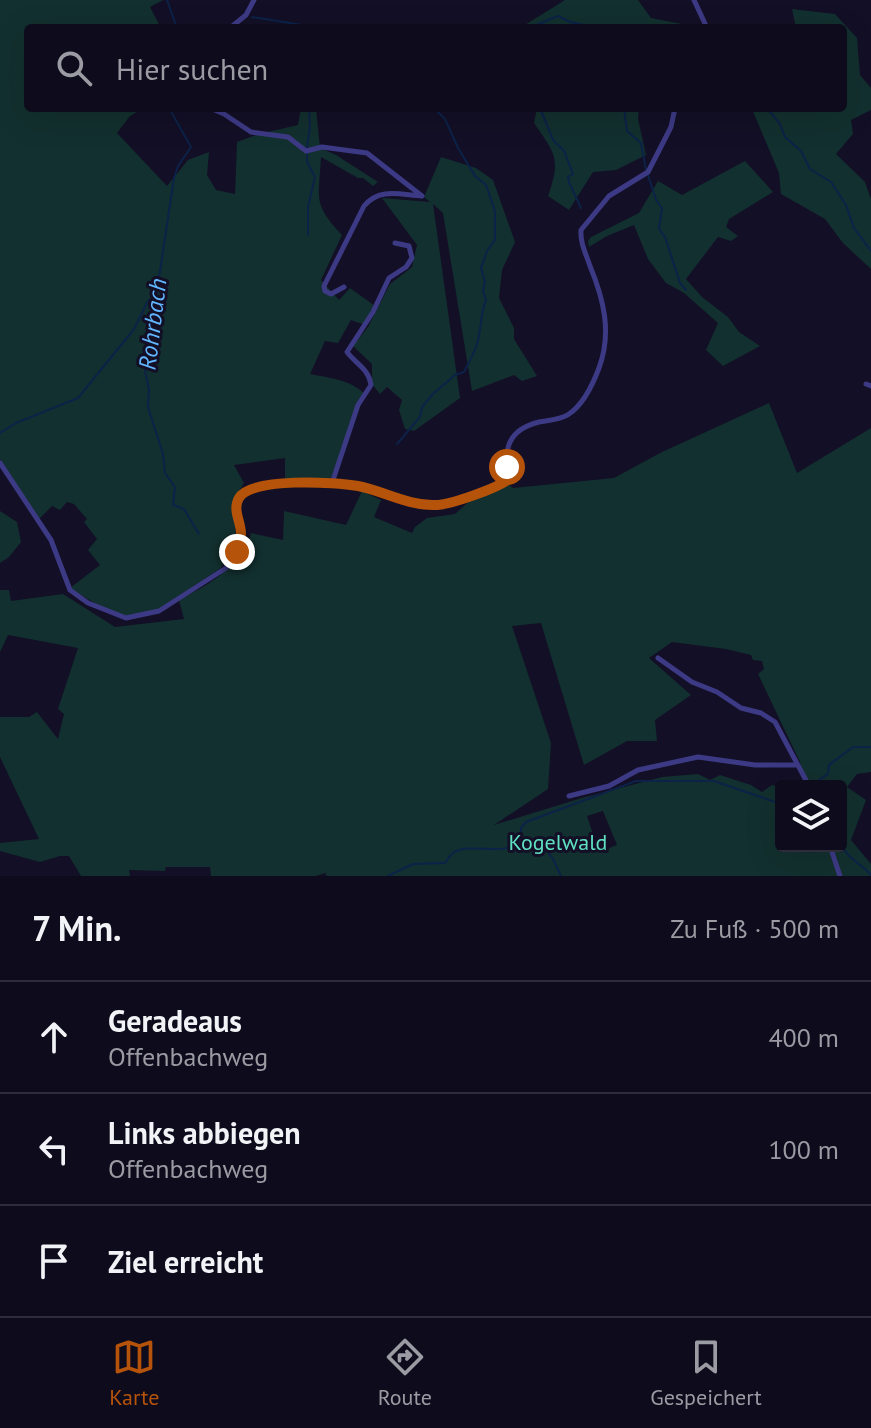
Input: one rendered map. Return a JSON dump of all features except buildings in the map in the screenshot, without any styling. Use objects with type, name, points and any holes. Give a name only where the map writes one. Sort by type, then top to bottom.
[{"type":"street","points":[[235,24],[246,15],[254,0]]},
{"type":"street","points":[[694,0],[705,24]]},
{"type":"street","points":[[217,112],[251,132],[288,137],[306,151],[322,147],[367,153],[422,194],[419,197],[402,193],[386,194],[364,206],[324,286],[325,291],[331,294],[344,287]]},
{"type":"street","points":[[0,463],[51,540],[70,590],[88,603],[126,618],[159,611],[226,568],[237,552],[241,532],[236,506],[246,490],[272,484],[332,483],[358,486],[409,502],[432,505],[453,503],[509,480],[506,451],[521,429],[563,418],[590,390],[607,342],[603,307],[582,246],[581,230],[609,196],[648,172],[671,127],[674,112]]},
{"type":"street","points":[[332,483],[358,405],[371,385],[366,371],[354,361],[347,352],[348,348],[373,312],[389,278],[404,269],[412,258],[409,246],[395,243]]},
{"type":"street","points":[[658,658],[692,682],[717,692],[741,708],[769,717],[778,727],[805,780]]},
{"type":"street","points":[[569,796],[609,786],[638,770],[698,757],[755,765],[796,765]]},
{"type":"street","points":[[832,852],[840,876]]},
{"type":"green space","points":[[0,0],[163,0],[150,7],[159,24],[24,24],[24,112],[137,112],[117,133],[167,186],[188,160],[209,152],[207,175],[216,190],[235,194],[237,142],[298,125],[300,112],[316,112],[320,148],[378,182],[373,186],[321,157],[320,200],[326,215],[342,235],[321,280],[339,300],[350,288],[375,306],[365,325],[351,320],[338,343],[325,341],[310,374],[346,382],[365,394],[330,480],[285,482],[285,458],[234,465],[244,483],[234,500],[236,540],[221,568],[146,614],[126,616],[101,607],[70,588],[100,565],[88,550],[97,539],[84,522],[87,519],[74,504],[67,502],[60,510],[52,506],[39,519],[0,459]]},
{"type":"green space","points":[[565,0],[638,0],[651,18],[682,24],[526,24]]},
{"type":"green space","points":[[792,9],[835,14],[844,24],[795,24]]},
{"type":"green space","points":[[847,27],[857,38],[860,75],[871,88],[871,110],[851,120],[853,134],[836,154],[865,182],[871,199],[871,269],[843,243],[825,219],[781,194],[779,173],[753,112],[847,112]]},
{"type":"green space","points":[[536,112],[639,112],[646,155],[616,170],[593,172],[569,210],[548,196],[554,158],[534,123]]},
{"type":"green space","points":[[441,157],[476,168],[493,180],[515,242],[502,270],[499,298],[514,328],[514,339],[537,376],[522,381],[514,375],[472,391],[443,213],[433,204],[460,398],[414,431],[405,429],[399,410],[402,400],[387,387],[380,394],[372,384],[372,364],[353,346],[368,327],[390,284],[412,267],[417,245],[382,198],[430,202],[424,197]]},
{"type":"green space","points":[[745,161],[773,192],[729,219],[726,227],[738,236],[731,241],[718,237],[686,279],[702,297],[728,317],[739,332],[760,346],[723,366],[706,350],[718,323],[684,293],[666,283],[648,259],[634,225],[589,247],[588,241],[639,213],[658,181],[682,195]]},
{"type":"green space","name":"Kogelwald","points":[[769,403],[797,473],[871,428],[871,772],[857,774],[847,787],[866,800],[851,840],[871,864],[871,876],[327,876],[325,873],[316,876],[211,876],[210,867],[166,867],[165,871],[129,870],[130,876],[81,876],[69,856],[40,862],[0,851],[0,843],[39,839],[0,757],[0,717],[29,717],[37,712],[58,739],[64,714],[58,709],[78,648],[8,635],[0,652],[0,590],[9,590],[11,601],[63,594],[115,627],[184,619],[179,600],[208,584],[225,570],[242,542],[248,543],[251,533],[283,540],[284,511],[346,525],[362,491],[381,500],[374,517],[412,533],[427,518],[455,514],[476,495],[507,483],[513,488],[614,478],[660,453]],"holes":[[[541,623],[584,765],[627,741],[657,741],[655,720],[691,695],[649,658],[672,642],[726,649],[762,661],[764,669],[758,674],[800,762],[804,780],[847,780],[847,852],[775,852],[775,786],[762,792],[720,775],[710,780],[698,774],[662,777],[494,825],[548,789],[551,743],[512,626]],[[603,811],[617,845],[599,852],[587,816]]]},
{"type":"green space","points":[[0,511],[17,522],[21,542],[0,563]]},
{"type":"waterway","name":"Rohrbach","points":[[167,0],[176,24]]},
{"type":"waterway","points":[[539,24],[558,16],[580,24]]},
{"type":"waterway","points":[[252,17],[296,24]]},
{"type":"waterway","name":"Rohrbach","points":[[171,112],[191,147],[174,178],[145,371],[149,389],[148,407],[163,454],[165,473],[175,487],[173,505],[184,509],[199,534]]},
{"type":"waterway","points":[[307,148],[309,112]]},
{"type":"waterway","points":[[397,444],[420,417],[422,407],[433,394],[455,375],[464,372],[472,356],[486,300],[481,268],[495,240],[495,211],[486,185],[475,176],[445,119],[438,112]]},
{"type":"waterway","points":[[542,112],[553,140],[564,151],[573,174],[568,177],[569,182],[581,208]]},
{"type":"waterway","points":[[625,112],[627,131],[641,143],[646,170]]},
{"type":"waterway","points":[[770,112],[785,137],[801,151],[810,169],[831,182],[846,205],[854,228],[871,251]]},
{"type":"waterway","points":[[307,153],[307,162],[315,177],[308,207],[308,235]]},
{"type":"waterway","points":[[648,175],[662,208],[659,229],[665,237],[680,283],[686,290]]},
{"type":"waterway","points":[[0,433],[16,423],[78,398],[134,329],[148,301],[154,297]]},
{"type":"waterway","points":[[819,780],[828,774],[829,765],[853,747],[871,747]]},
{"type":"waterway","points":[[388,876],[413,864],[445,863],[452,854],[462,849],[514,846],[526,822],[636,781],[714,781],[775,802]]},
{"type":"waterway","points":[[521,844],[535,842],[544,847],[561,876]]},
{"type":"waterway","points":[[846,852],[871,875]]},
{"type":"route","points":[[237,552],[241,532],[236,506],[243,492],[251,488],[272,484],[332,483],[358,486],[409,502],[432,505],[453,503],[500,485],[509,479],[507,467]]}]
